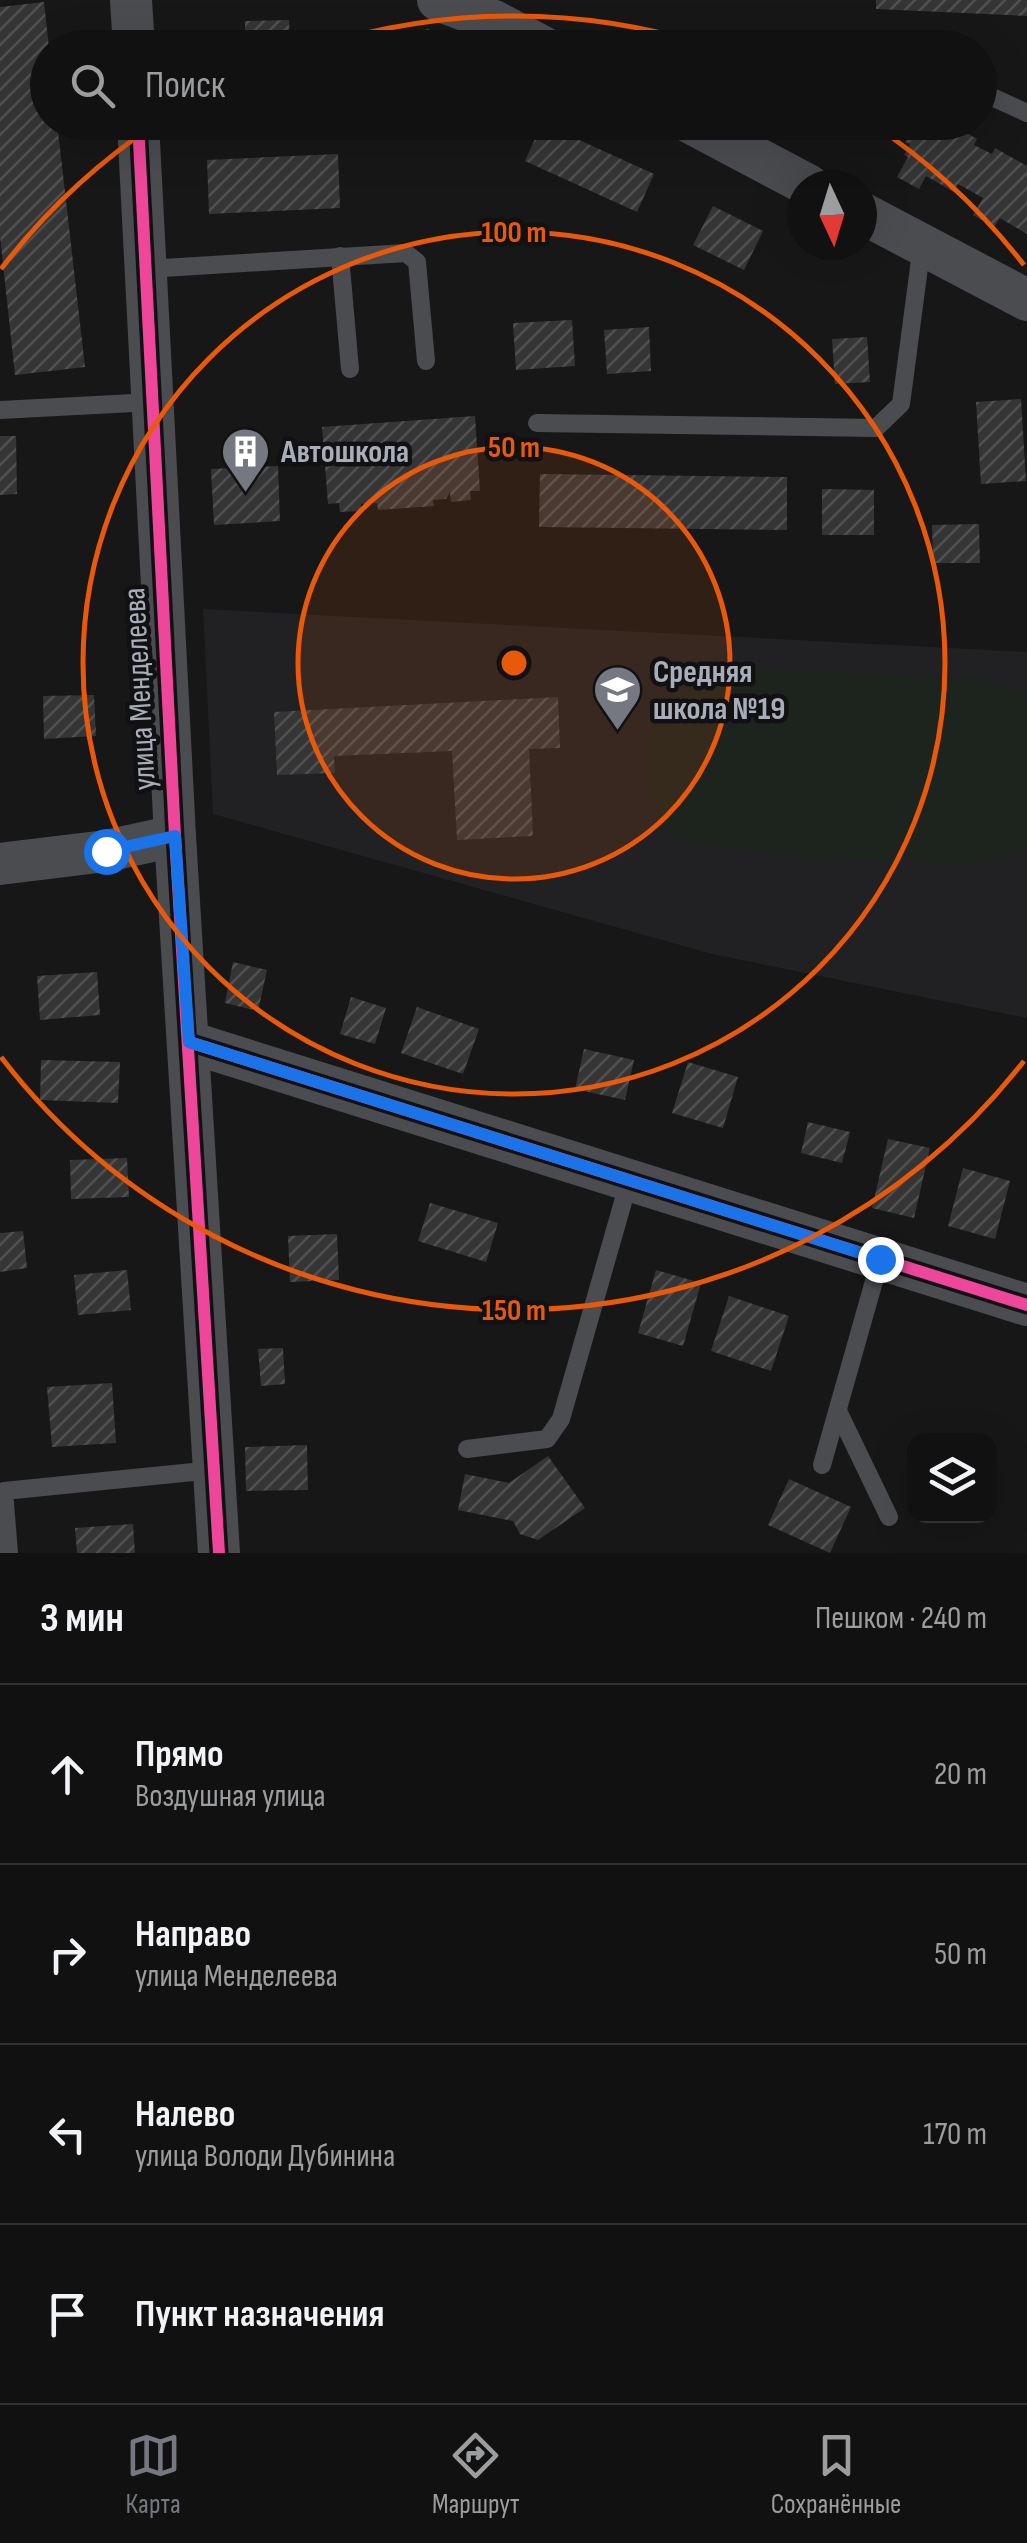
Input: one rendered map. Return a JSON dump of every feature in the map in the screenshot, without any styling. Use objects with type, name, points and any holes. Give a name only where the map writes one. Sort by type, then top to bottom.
[{"type":"street","points":[[131,0],[133,30]]},
{"type":"street","points":[[438,0],[511,30]]},
{"type":"street","name":"улица Менделеева","points":[[139,140],[175,836],[219,1553]]},
{"type":"street","points":[[722,140],[787,174]]},
{"type":"street","points":[[877,221],[1027,300]]},
{"type":"street","points":[[0,864],[106,851],[175,836]]},
{"type":"street","points":[[189,1042],[1027,1306]]},
{"type":"lane","points":[[997,99],[1027,112]]},
{"type":"lane","points":[[538,423],[876,428],[901,404],[922,244]]},
{"type":"lane","points":[[146,269],[406,253],[417,262],[426,360]]},
{"type":"lane","points":[[340,256],[350,369]]},
{"type":"lane","points":[[0,410],[154,402]]},
{"type":"lane","points":[[467,1449],[547,1439],[561,1419],[630,1180]]},
{"type":"lane","points":[[822,1466],[880,1259]]},
{"type":"lane","points":[[838,1411],[889,1517]]},
{"type":"lane","points":[[9,1553],[4,1491],[214,1470]]},
{"type":"shaded area","name":"Средняя школа №19","points":[[203,609],[1027,652],[1027,1018],[712,954],[213,814]]},
{"type":"shaded area","points":[[729,667],[986,680],[1027,694],[1027,848],[991,861],[930,862],[778,853],[678,837],[653,809],[645,773],[648,748],[659,718],[676,696],[686,687]]},
{"type":"building","points":[[876,0],[1027,0],[1027,16],[876,9]]},
{"type":"building","points":[[44,2],[47,30],[30,30],[30,140],[59,140],[85,367],[15,375],[0,236],[0,7]]},
{"type":"building","points":[[289,20],[289,30],[245,30],[245,21]]},
{"type":"building","points":[[534,140],[579,140],[654,174],[637,212],[525,161]]},
{"type":"building","points":[[976,140],[974,145],[992,154],[995,148],[1027,166],[1027,234],[1000,218],[994,227],[973,215],[983,198],[958,184],[954,192],[926,176],[919,189],[897,177],[908,157],[904,155],[910,144],[905,142]]},
{"type":"building","points":[[338,154],[340,208],[209,214],[207,160]]},
{"type":"building","points":[[713,206],[763,231],[744,270],[693,245]]},
{"type":"building","points":[[572,320],[575,366],[516,370],[513,323]]},
{"type":"building","points":[[649,327],[651,371],[607,374],[604,330]]},
{"type":"building","points":[[867,337],[870,382],[835,384],[832,339]]},
{"type":"building","points":[[1021,399],[1026,481],[981,484],[976,402]]},
{"type":"building","points":[[475,416],[480,491],[470,491],[471,500],[451,502],[450,492],[446,499],[433,500],[434,506],[378,510],[377,503],[361,504],[361,511],[340,512],[339,503],[328,504],[322,427]]},
{"type":"building","points":[[0,436],[16,436],[17,494],[0,495]]},
{"type":"building","name":"Автошкола","points":[[278,466],[280,521],[214,525],[211,469]]},
{"type":"building","points":[[540,474],[787,477],[787,530],[539,527]]},
{"type":"building","points":[[822,489],[874,490],[874,535],[822,535]]},
{"type":"building","points":[[979,524],[980,563],[933,563],[932,525]]},
{"type":"building","points":[[94,695],[96,736],[44,739],[43,696]]},
{"type":"building","points":[[558,697],[560,748],[529,749],[533,836],[457,840],[452,751],[334,756],[335,773],[277,775],[274,712]]},
{"type":"building","points":[[233,962],[267,970],[258,1011],[225,1003]]},
{"type":"building","points":[[97,972],[100,1015],[40,1020],[37,976]]},
{"type":"building","points":[[351,997],[386,1008],[375,1044],[340,1034]]},
{"type":"building","points":[[417,1007],[479,1029],[463,1074],[401,1053]]},
{"type":"building","points":[[584,1049],[634,1060],[625,1100],[575,1089]]},
{"type":"building","points":[[41,1060],[120,1062],[118,1103],[40,1100]]},
{"type":"building","points":[[688,1062],[738,1077],[723,1128],[672,1113]]},
{"type":"building","points":[[808,1122],[850,1132],[842,1163],[801,1153]]},
{"type":"building","points":[[888,1139],[930,1148],[914,1218],[872,1208]]},
{"type":"building","points":[[127,1158],[129,1197],[71,1199],[70,1160]]},
{"type":"building","points":[[963,1168],[1010,1181],[995,1239],[948,1226]]},
{"type":"building","points":[[430,1203],[498,1223],[486,1262],[418,1241]]},
{"type":"building","points":[[23,1231],[27,1268],[0,1272],[0,1233]]},
{"type":"building","points":[[337,1234],[339,1280],[290,1282],[288,1236]]},
{"type":"building","points":[[127,1270],[131,1310],[78,1315],[74,1275]]},
{"type":"building","points":[[656,1270],[701,1283],[683,1346],[638,1333]]},
{"type":"building","points":[[729,1296],[789,1316],[771,1371],[711,1351]]},
{"type":"building","points":[[283,1348],[285,1384],[261,1386],[258,1349]]},
{"type":"building","points":[[112,1383],[116,1443],[52,1447],[47,1387]]},
{"type":"building","points":[[307,1445],[308,1490],[246,1491],[245,1447]]},
{"type":"building","points":[[548,1456],[585,1508],[538,1540],[520,1534],[513,1521],[458,1510],[465,1474],[509,1483]]},
{"type":"building","points":[[789,1479],[851,1507],[830,1553],[768,1525]]},
{"type":"building","points":[[133,1524],[135,1553],[77,1553],[75,1528]]},
{"type":"cycle path","points":[[139,140],[175,836],[219,1553]]},
{"type":"cycle path","points":[[189,1042],[1027,1305]]},
{"type":"place","name":"Автошкола","points":[[246,494]]},
{"type":"place","name":"Средняя школа №19","points":[[618,732]]},
{"type":"route","points":[[106,851],[175,836],[189,1042],[880,1259]]}]
